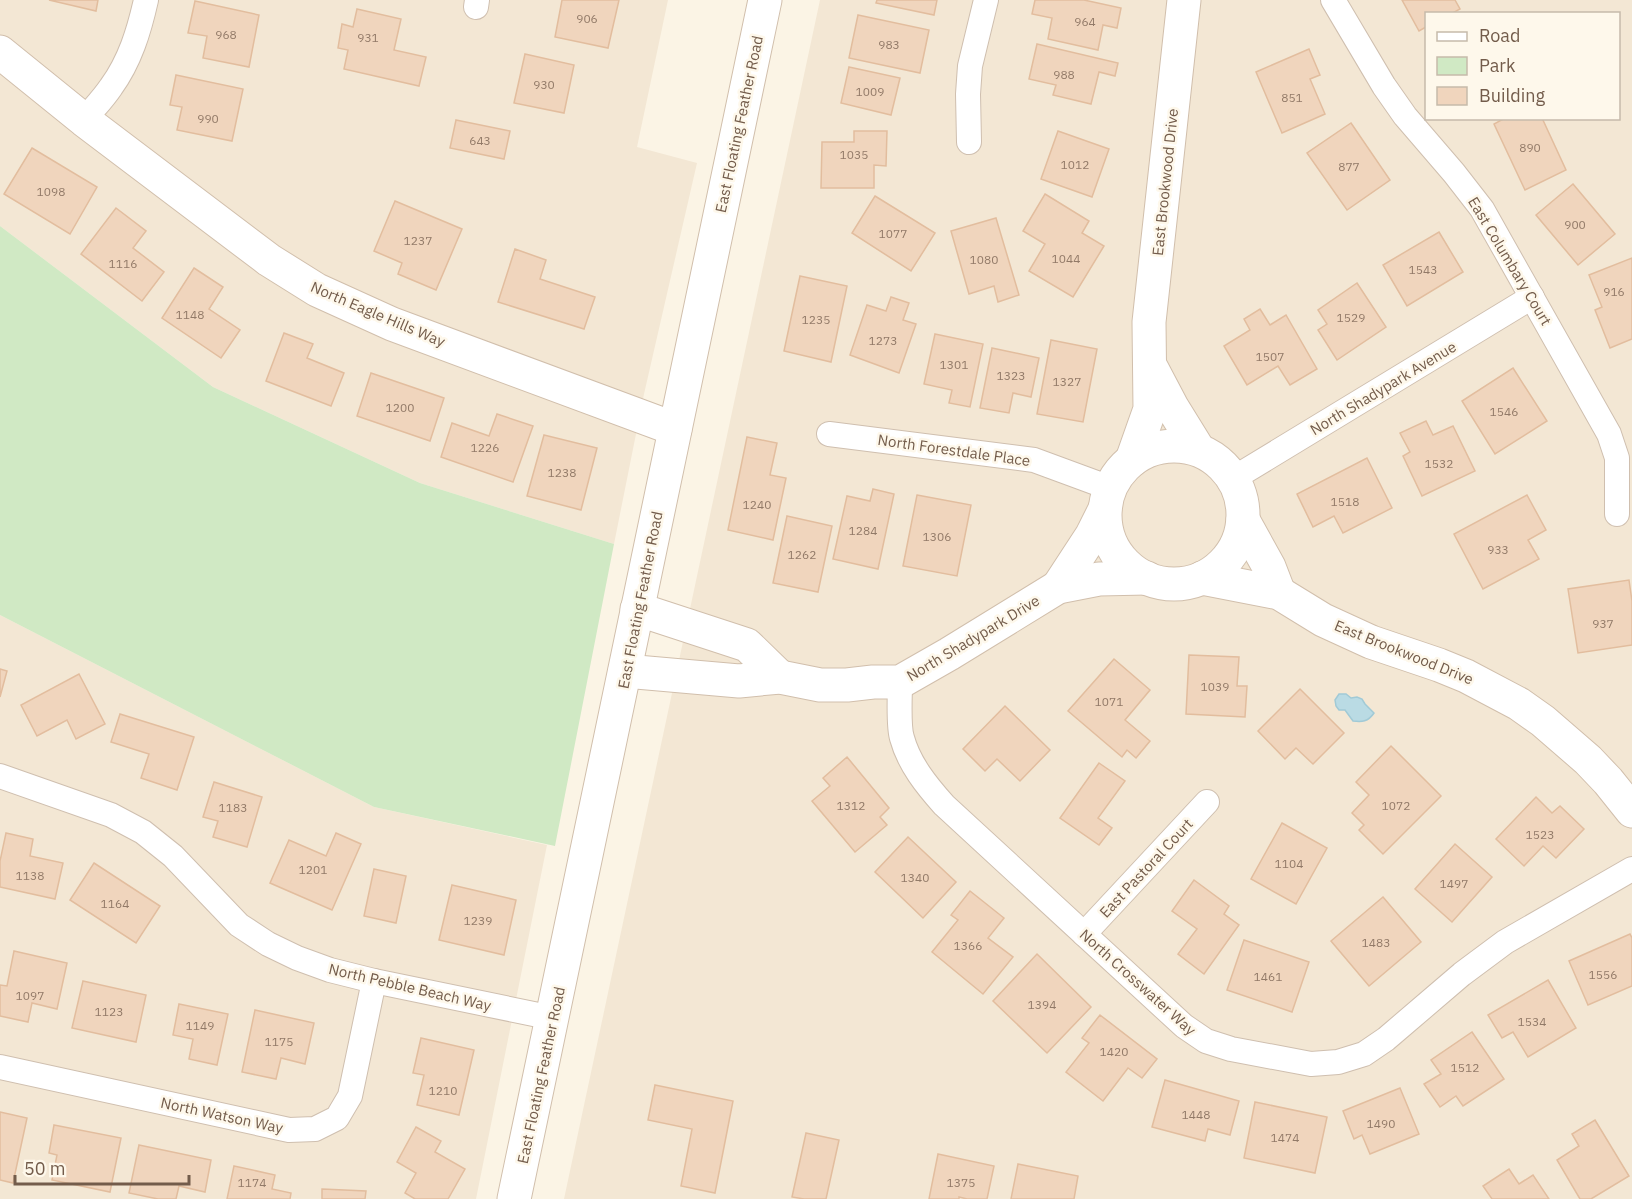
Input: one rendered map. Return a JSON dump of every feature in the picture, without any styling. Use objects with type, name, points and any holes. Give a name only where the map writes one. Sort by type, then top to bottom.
[{"type":"street","points":[[84,120],[111,87],[130,54],[146,0]]},
{"type":"street","name":"East Floating Feather Road","points":[[514,1199],[765,0]]},
{"type":"street","points":[[969,142],[970,66],[986,0]]},
{"type":"street","name":"East Brookwood Drive","points":[[1132,460],[1150,409],[1149,322],[1184,0]]},
{"type":"street","name":"East Columbary Court","points":[[1333,0],[1384,86],[1405,116],[1482,210],[1610,434],[1617,458],[1617,514]]},
{"type":"street","name":"North Eagle Hills Way","points":[[0,52],[84,120],[269,260],[317,290],[392,324],[675,429]]},
{"type":"street","name":"North Shadypark Avenue","points":[[1234,478],[1532,297]]},
{"type":"street","name":"East Brookwood Drive","points":[[1150,365],[1198,449]]},
{"type":"street","name":"North Forestdale Place","points":[[829,434],[1034,460],[1108,498]]},
{"type":"street","points":[[1175,445],[1198,449],[1219,460],[1234,478],[1242,499],[1244,520],[1240,538],[1231,555],[1218,569],[1184,584],[1165,584],[1147,578],[1129,567],[1115,550],[1107,530],[1108,498],[1119,472],[1132,460],[1152,448],[1175,445]]},
{"type":"street","name":"North Shadypark Drive","points":[[1058,586],[1092,535],[1108,498]]},
{"type":"street","points":[[1244,520],[1269,567],[1279,593]]},
{"type":"street","name":"North Shadypark Drive","points":[[625,671],[739,681],[780,677],[820,685],[900,682],[1058,586],[1099,579],[1147,578]]},
{"type":"street","name":"East Brookwood Drive","points":[[1202,578],[1279,593],[1323,620],[1371,642],[1466,676],[1519,704],[1543,721],[1588,760],[1632,811]]},
{"type":"street","points":[[638,609],[747,645],[780,677]]},
{"type":"street","name":"North Crosswater Way","points":[[900,682],[901,737],[926,785],[944,805],[1184,1026],[1206,1041],[1231,1049],[1311,1064],[1338,1062],[1364,1054],[1386,1039],[1462,974],[1505,942],[1632,869]]},
{"type":"street","name":"North Pebble Beach Way","points":[[0,776],[111,816],[143,832],[173,856],[239,925],[268,944],[297,958],[330,970],[375,981],[553,1018]]},
{"type":"street","name":"East Pastoral Court","points":[[1084,934],[1207,802]]},
{"type":"street","name":"North Watson Way","points":[[0,1067],[289,1130],[315,1128],[337,1118],[351,1096],[375,981]]},
{"type":"shaded area","points":[[0,0],[668,0],[637,147],[697,163],[644,394],[614,544],[420,483],[213,387],[0,226]]},
{"type":"shaded area","points":[[820,0],[1632,0],[1632,1199],[564,1199]]},
{"type":"shaded area","points":[[0,615],[374,807],[547,845],[476,1199],[0,1199]]},
{"type":"green space","points":[[0,226],[213,387],[420,483],[614,544],[555,846],[374,807],[0,615]]},
{"type":"water","points":[[1339,694],[1362,699],[1374,713],[1365,721],[1353,721],[1345,710],[1339,710],[1336,706],[1335,700]]},
{"type":"building","points":[[49,0],[98,0],[96,11]]},
{"type":"building","points":[[562,0],[619,0],[608,48],[555,37]]},
{"type":"building","points":[[877,0],[937,0],[934,15],[876,3]]},
{"type":"building","points":[[1035,0],[1084,0],[1121,8],[1117,28],[1103,25],[1098,50],[1048,39],[1052,18],[1032,14]]},
{"type":"building","points":[[1402,0],[1455,0],[1460,9],[1455,12],[1425,12],[1425,28],[1419,31]]},
{"type":"building","points":[[195,1],[259,15],[249,67],[203,58],[207,36],[188,33]]},
{"type":"building","points":[[357,9],[401,19],[394,50],[426,57],[419,86],[344,69],[348,50],[338,48],[342,24],[353,27]]},
{"type":"building","points":[[858,15],[929,30],[920,73],[849,58]]},
{"type":"building","points":[[1037,44],[1118,63],[1115,76],[1099,72],[1091,104],[1053,95],[1056,85],[1029,79]]},
{"type":"building","points":[[1309,49],[1320,75],[1310,79],[1325,114],[1282,133],[1256,72]]},
{"type":"building","points":[[525,54],[574,65],[564,113],[514,103]]},
{"type":"building","points":[[849,67],[900,78],[891,115],[841,103]]},
{"type":"building","points":[[176,75],[243,89],[232,141],[177,130],[182,107],[170,105]]},
{"type":"building","points":[[456,120],[510,131],[504,159],[450,148]]},
{"type":"building","points":[[1501,120],[1543,120],[1566,170],[1525,190],[1494,124]]},
{"type":"building","points":[[1351,123],[1390,180],[1347,210],[1307,153]]},
{"type":"building","points":[[854,131],[887,131],[886,166],[874,165],[874,188],[821,188],[822,142],[854,142]]},
{"type":"building","points":[[1058,131],[1109,149],[1092,197],[1041,179]]},
{"type":"building","points":[[32,148],[97,187],[70,234],[4,194]]},
{"type":"building","points":[[1573,184],[1615,234],[1578,265],[1536,215]]},
{"type":"building","points":[[1045,194],[1089,221],[1082,233],[1104,246],[1073,297],[1029,271],[1045,244],[1023,231]]},
{"type":"building","points":[[875,196],[935,233],[911,271],[852,233]]},
{"type":"building","points":[[395,201],[462,229],[436,290],[398,274],[402,263],[374,251]]},
{"type":"building","points":[[116,208],[146,231],[133,248],[164,272],[142,301],[81,254]]},
{"type":"building","points":[[996,218],[1019,295],[998,302],[994,286],[969,294],[951,231]]},
{"type":"building","points":[[1439,232],[1463,272],[1407,306],[1383,265]]},
{"type":"building","points":[[515,249],[546,260],[540,279],[595,297],[584,329],[498,302]]},
{"type":"building","points":[[1632,258],[1632,339],[1610,348],[1595,310],[1602,307],[1589,275]]},
{"type":"building","points":[[194,268],[223,287],[209,309],[240,330],[221,358],[162,318]]},
{"type":"building","points":[[800,276],[847,286],[831,362],[784,351]]},
{"type":"building","points":[[1357,283],[1386,327],[1337,360],[1318,330],[1327,324],[1318,310]]},
{"type":"building","points":[[891,297],[909,303],[903,320],[916,324],[899,373],[850,355],[867,305],[886,311]]},
{"type":"building","points":[[1260,309],[1270,325],[1286,315],[1317,369],[1290,385],[1278,366],[1247,385],[1224,346],[1250,330],[1244,319]]},
{"type":"building","points":[[284,333],[313,344],[307,358],[344,373],[331,406],[266,381]]},
{"type":"building","points":[[935,334],[983,344],[970,407],[949,403],[952,390],[924,384]]},
{"type":"building","points":[[1051,340],[1097,349],[1083,422],[1037,414]]},
{"type":"building","points":[[992,348],[1039,358],[1031,397],[1013,393],[1009,413],[980,408]]},
{"type":"building","points":[[1513,368],[1547,421],[1495,454],[1462,401]]},
{"type":"building","points":[[371,373],[444,398],[430,441],[357,416]]},
{"type":"building","points":[[497,414],[533,426],[513,482],[441,457],[452,423],[489,436]]},
{"type":"building","points":[[1426,421],[1433,435],[1453,426],[1475,471],[1422,496],[1403,456],[1410,452],[1400,433]]},
{"type":"building","points":[[544,435],[597,448],[581,510],[527,496]]},
{"type":"building","points":[[747,437],[777,443],[770,475],[786,478],[773,540],[728,530]]},
{"type":"building","points":[[1367,458],[1392,508],[1343,533],[1334,516],[1313,527],[1297,494]]},
{"type":"building","points":[[873,489],[894,494],[878,569],[833,559],[847,496],[870,501]]},
{"type":"building","points":[[917,495],[971,505],[957,576],[903,566]]},
{"type":"building","points":[[1527,495],[1546,530],[1528,540],[1539,559],[1483,589],[1454,534]]},
{"type":"building","points":[[787,516],[832,526],[818,592],[773,583]]},
{"type":"building","points":[[1629,580],[1632,601],[1632,645],[1578,653],[1568,589]]},
{"type":"building","points":[[1189,655],[1239,657],[1237,686],[1247,686],[1245,717],[1186,714]]},
{"type":"building","points":[[1114,659],[1150,690],[1125,720],[1150,741],[1136,758],[1127,750],[1122,757],[1068,711]]},
{"type":"building","points":[[0,669],[7,671],[0,697]]},
{"type":"building","points":[[79,674],[105,724],[76,739],[67,720],[37,736],[21,705]]},
{"type":"building","points":[[1300,689],[1344,733],[1313,764],[1296,748],[1285,759],[1258,731]]},
{"type":"building","points":[[1005,706],[1050,750],[1020,781],[997,759],[985,771],[963,749]]},
{"type":"building","points":[[120,714],[194,737],[177,790],[141,778],[149,754],[111,742]]},
{"type":"building","points":[[1391,746],[1441,796],[1383,854],[1359,830],[1364,825],[1352,813],[1369,795],[1356,782]]},
{"type":"building","points":[[847,757],[889,808],[880,817],[887,825],[855,852],[812,801],[830,786],[823,778]]},
{"type":"building","points":[[1099,763],[1125,781],[1098,818],[1112,828],[1099,845],[1060,818]]},
{"type":"building","points":[[214,782],[262,797],[247,847],[213,837],[218,821],[203,817]]},
{"type":"building","points":[[1536,797],[1552,813],[1560,806],[1584,829],[1556,858],[1543,846],[1524,866],[1496,839]]},
{"type":"building","points":[[1282,823],[1327,848],[1296,904],[1251,879]]},
{"type":"building","points":[[6,833],[33,839],[30,856],[63,863],[55,899],[0,887],[0,861]]},
{"type":"building","points":[[336,833],[361,844],[332,910],[270,883],[289,840],[326,856]]},
{"type":"building","points":[[908,837],[956,882],[923,918],[875,872]]},
{"type":"building","points":[[1455,844],[1492,877],[1452,922],[1415,889]]},
{"type":"building","points":[[94,863],[160,906],[136,943],[70,900]]},
{"type":"building","points":[[374,869],[406,876],[396,923],[364,916]]},
{"type":"building","points":[[1194,880],[1229,906],[1224,914],[1239,925],[1204,974],[1178,954],[1197,929],[1172,911]]},
{"type":"building","points":[[452,885],[516,900],[504,955],[439,940]]},
{"type":"building","points":[[970,891],[1004,918],[988,938],[1013,957],[983,994],[932,952],[958,920],[951,915]]},
{"type":"building","points":[[1383,897],[1421,942],[1369,986],[1331,941]]},
{"type":"building","points":[[1630,934],[1632,938],[1632,986],[1588,1005],[1569,961]]},
{"type":"building","points":[[1244,940],[1309,962],[1292,1012],[1227,990]]},
{"type":"building","points":[[14,951],[67,963],[57,1009],[32,1003],[28,1022],[0,1016],[0,985],[7,986]]},
{"type":"building","points":[[1037,954],[1091,1007],[1047,1053],[993,1001]]},
{"type":"building","points":[[1548,980],[1576,1028],[1528,1057],[1513,1032],[1502,1038],[1488,1015]]},
{"type":"building","points":[[83,981],[146,995],[136,1042],[72,1028]]},
{"type":"building","points":[[179,1004],[228,1014],[217,1065],[189,1059],[193,1039],[173,1035]]},
{"type":"building","points":[[255,1010],[314,1023],[305,1064],[281,1058],[276,1079],[242,1072]]},
{"type":"building","points":[[1100,1015],[1157,1059],[1142,1078],[1128,1068],[1103,1101],[1066,1072],[1089,1043],[1082,1038]]},
{"type":"building","points":[[1472,1032],[1504,1079],[1463,1106],[1456,1096],[1440,1107],[1424,1084],[1441,1074],[1431,1060]]},
{"type":"building","points":[[421,1038],[474,1050],[459,1115],[417,1105],[424,1075],[413,1073]]},
{"type":"building","points":[[1165,1080],[1239,1101],[1230,1135],[1208,1129],[1205,1141],[1152,1127]]},
{"type":"building","points":[[655,1085],[733,1101],[715,1193],[681,1186],[692,1129],[648,1120]]},
{"type":"building","points":[[1400,1088],[1419,1134],[1370,1154],[1362,1135],[1354,1139],[1343,1111]]},
{"type":"building","points":[[1255,1102],[1327,1117],[1315,1173],[1244,1158]]},
{"type":"building","points":[[0,1112],[27,1118],[13,1183],[0,1180]]},
{"type":"building","points":[[1595,1120],[1629,1176],[1591,1199],[1580,1199],[1557,1160],[1579,1146],[1572,1134]]},
{"type":"building","points":[[54,1125],[121,1138],[110,1192],[52,1180],[57,1155],[49,1153]]},
{"type":"building","points":[[416,1127],[441,1141],[435,1152],[465,1169],[448,1199],[415,1199],[405,1193],[416,1173],[397,1162]]},
{"type":"building","points":[[806,1133],[839,1140],[826,1199],[792,1197]]},
{"type":"building","points":[[139,1145],[211,1160],[205,1192],[179,1186],[176,1199],[158,1199],[129,1193]]},
{"type":"building","points":[[938,1154],[994,1166],[987,1199],[959,1197],[959,1199],[929,1199]]},
{"type":"building","points":[[1018,1164],[1078,1176],[1074,1199],[1011,1199]]},
{"type":"building","points":[[234,1166],[275,1175],[272,1189],[291,1193],[290,1199],[227,1199]]},
{"type":"building","points":[[1509,1169],[1519,1184],[1533,1175],[1549,1199],[1492,1199],[1483,1186]]},
{"type":"building","points":[[322,1189],[366,1191],[365,1199],[322,1199]]}]
